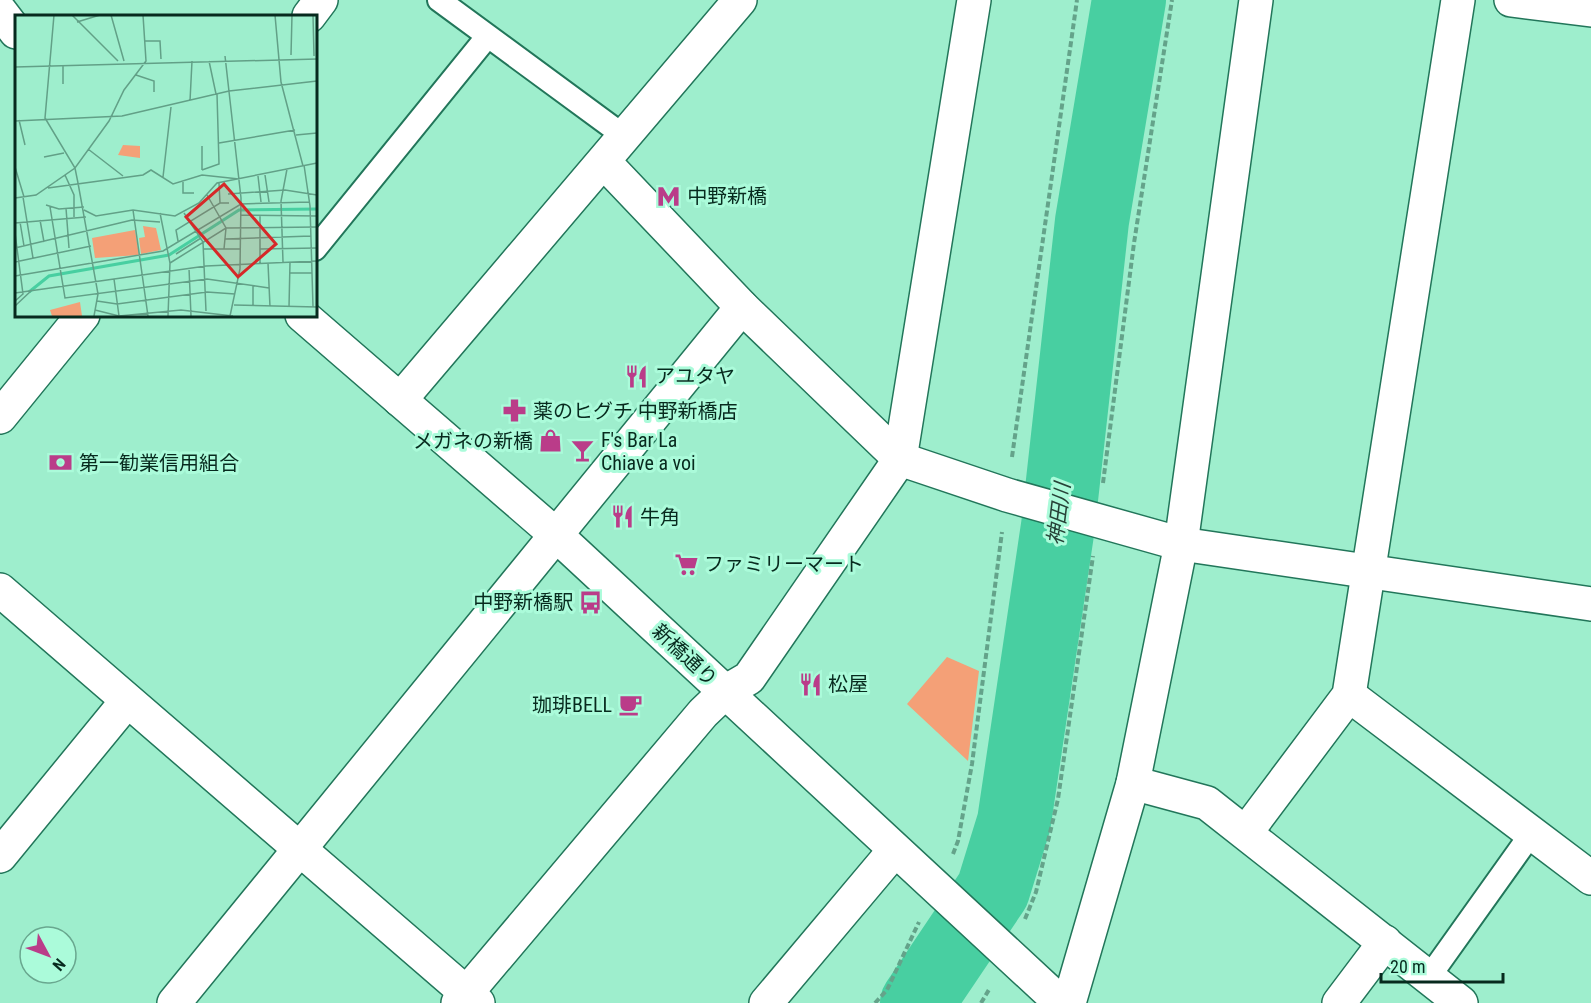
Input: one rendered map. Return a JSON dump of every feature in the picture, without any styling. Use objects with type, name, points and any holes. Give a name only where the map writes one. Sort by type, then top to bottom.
[{"type":"street","points":[[310,15],[321,0]]},
{"type":"street","points":[[400,400],[740,0]]},
{"type":"street","points":[[0,590],[468,1000],[703,713],[725,693],[749,678],[900,459],[974,0]]},
{"type":"street","points":[[1069,1003],[1133,783],[1181,544],[1257,0]]},
{"type":"street","points":[[1247,831],[1349,695],[1458,0]]},
{"type":"street","points":[[1511,0],[1591,10]]},
{"type":"street","points":[[0,10],[15,31]]},
{"type":"street","points":[[604,162],[742,307],[900,459],[1015,497],[1181,544],[1591,604]]},
{"type":"street","points":[[174,1003],[742,307]]},
{"type":"street","points":[[0,417],[82,316]]},
{"type":"street","name":"新橋通り","points":[[303,316],[555,534],[1061,1003]]},
{"type":"street","points":[[1349,695],[1591,878]]},
{"type":"street","points":[[0,856],[127,701]]},
{"type":"street","points":[[1133,783],[1208,803],[1247,831],[1461,1003]]},
{"type":"street","points":[[766,1003],[894,850]]},
{"type":"street","points":[[1339,1003],[1385,942]]},
{"type":"lane","points":[[439,0],[624,136]]},
{"type":"lane","points":[[316,248],[487,37]]},
{"type":"lane","points":[[1429,977],[1531,834]]},
{"type":"shaded area","points":[[947,657],[979,671],[968,761],[907,704]]},
{"type":"waterway","name":"神田川","points":[[917,1003],[993,890],[1014,822],[1058,526],[1092,221],[1129,0]]},
{"type":"place","name":"中野新橋","points":[[669,196]]},
{"type":"place","name":"アユタヤ","points":[[637,376]]},
{"type":"place","name":"薬のヒグチ 中野新橋店","points":[[515,411]]},
{"type":"place","name":"メガネの新橋","points":[[551,441]]},
{"type":"place","name":"F's Bar La Chiave a voi","points":[[583,451]]},
{"type":"place","name":"第一勧業信用組合","points":[[61,463]]},
{"type":"place","name":"牛角","points":[[622,517]]},
{"type":"place","name":"ファミリーマート","points":[[686,564]]},
{"type":"place","name":"中野新橋駅","points":[[591,602]]},
{"type":"place","name":"松屋","points":[[810,684]]},
{"type":"place","name":"珈琲BELL","points":[[630,705]]}]
